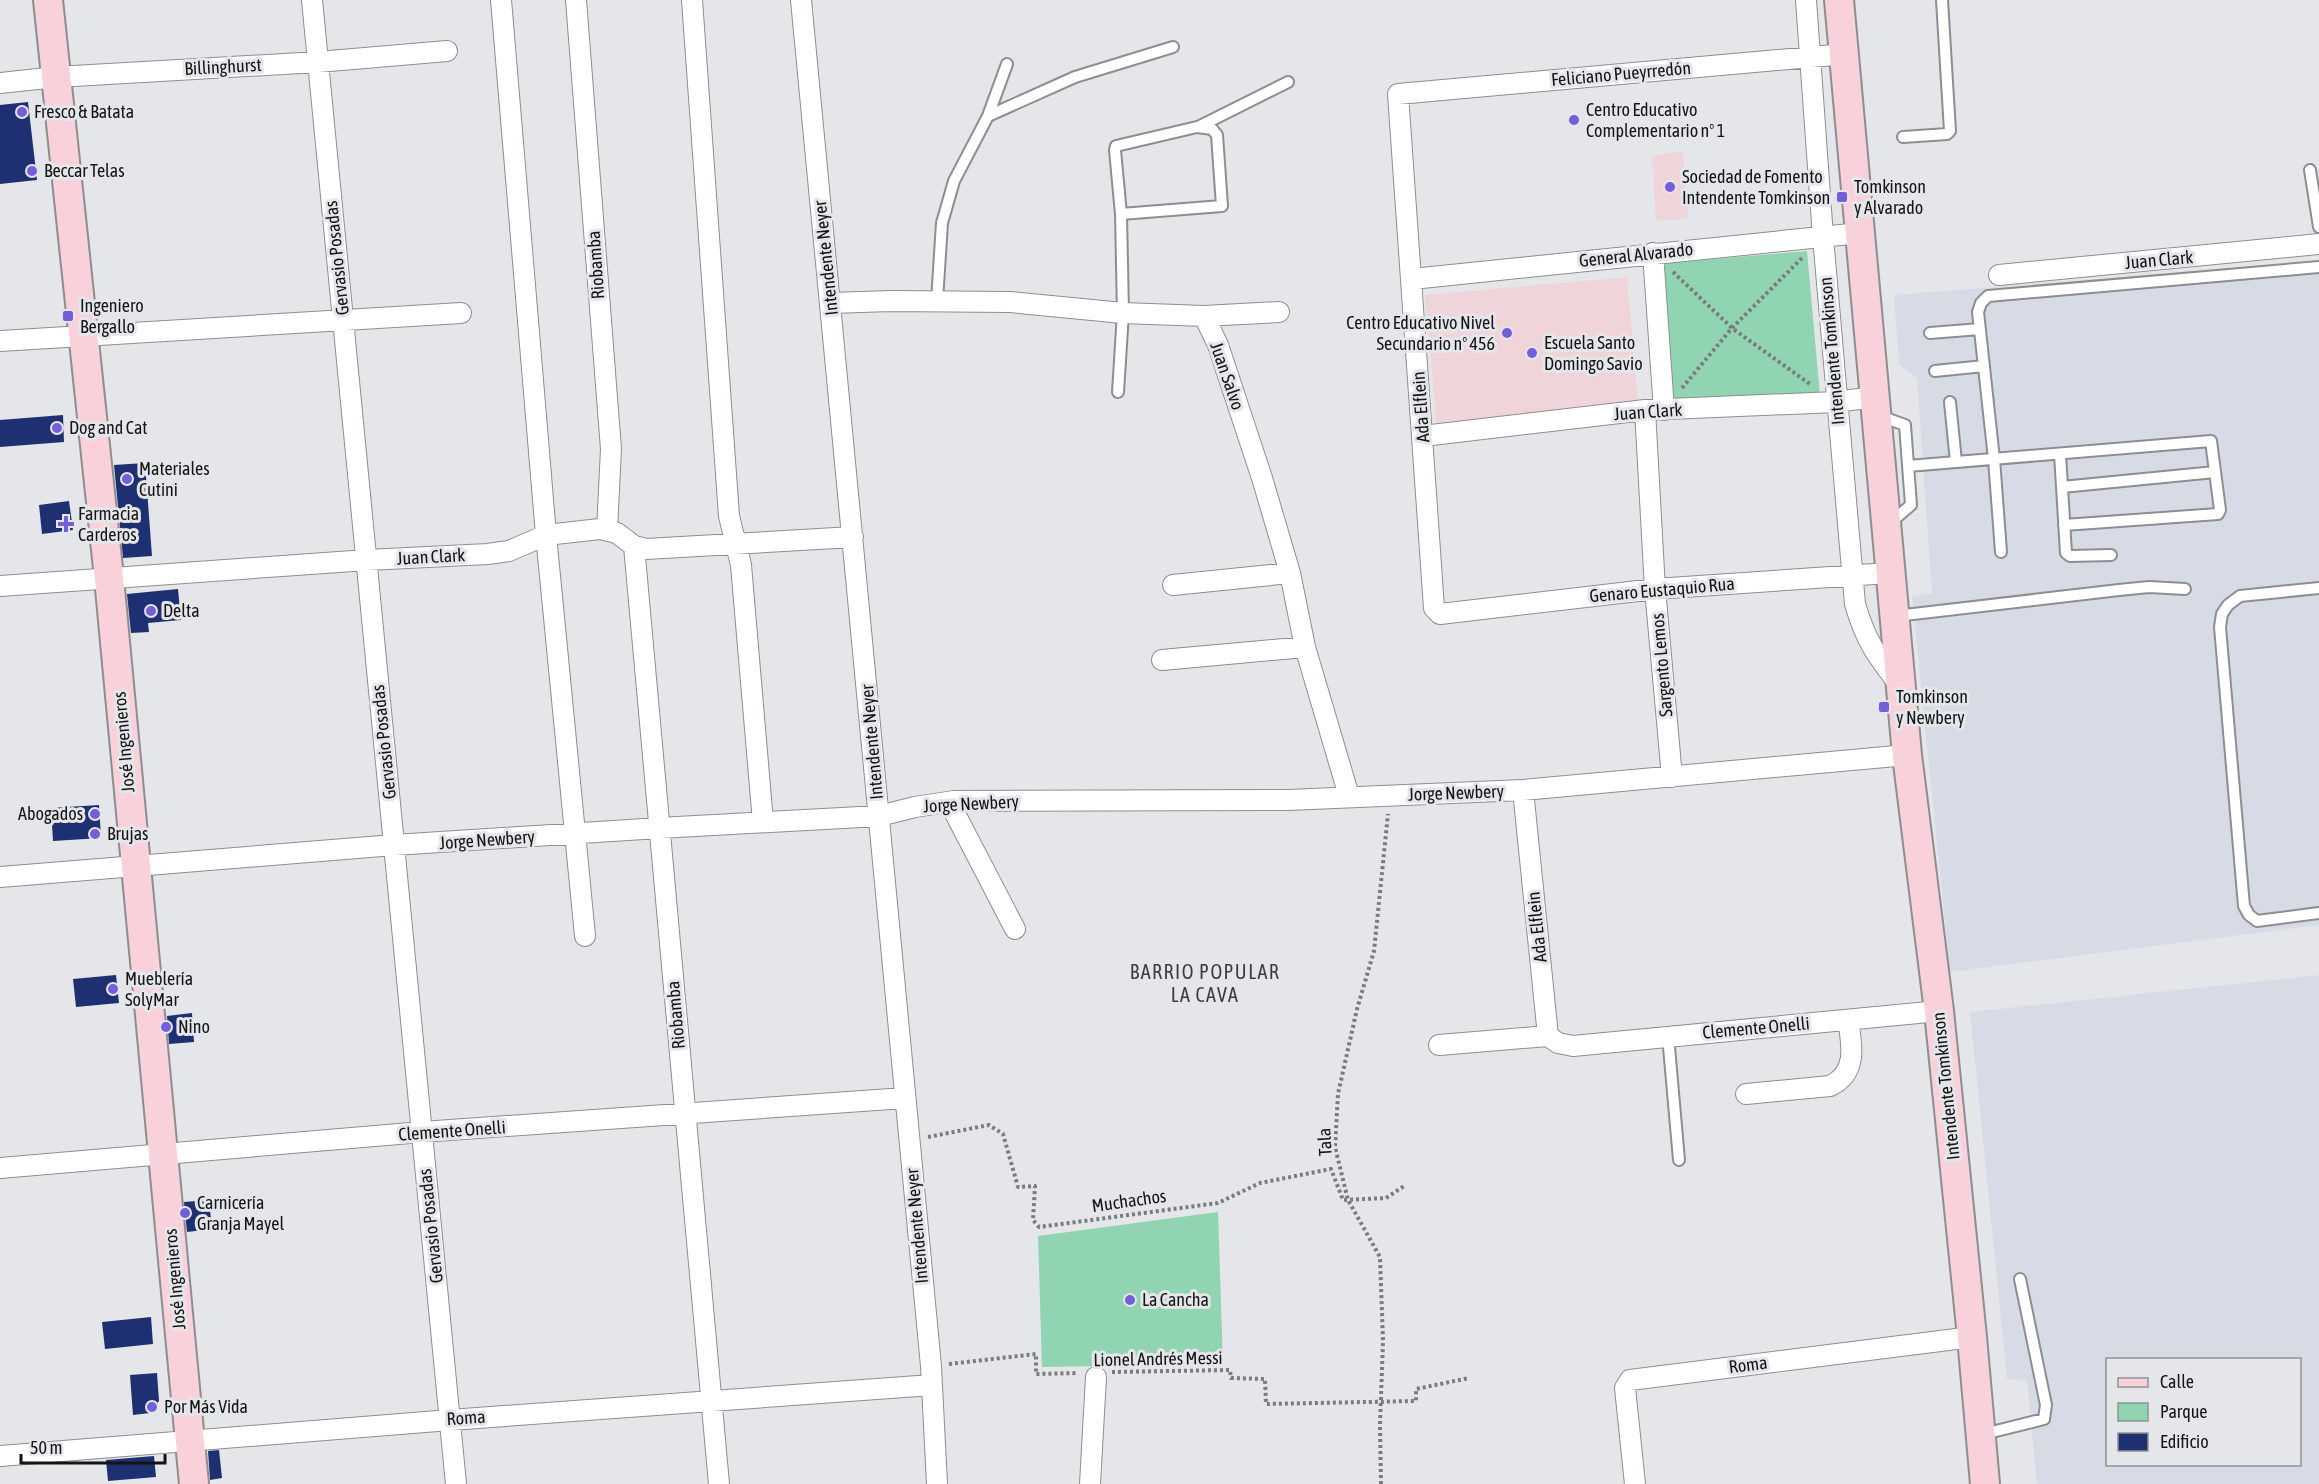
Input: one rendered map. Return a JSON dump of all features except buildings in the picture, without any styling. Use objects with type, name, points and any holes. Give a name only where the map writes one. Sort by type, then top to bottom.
[{"type":"street","name":"José Ingenieros","points":[[48,0],[109,578],[194,1484]]},
{"type":"street","name":"Gervasio Posadas","points":[[312,0],[456,1484]]},
{"type":"street","points":[[501,0],[546,536],[585,936]]},
{"type":"street","name":"Riobamba","points":[[576,0],[611,449],[607,530]]},
{"type":"street","points":[[692,0],[729,516],[741,565],[763,822]]},
{"type":"street","name":"Intendente Neyer","points":[[801,0],[932,1375],[937,1484]]},
{"type":"street","name":"Intendente Tomkinson","points":[[1806,0],[1836,402],[1855,604],[1863,631],[1872,650],[1902,689]]},
{"type":"street","name":"Intendente Tomkinson","points":[[1839,0],[1889,573],[1907,755],[1939,1011],[1972,1337],[1984,1484]]},
{"type":"street","name":"Billinghurst","points":[[0,83],[56,77],[318,62],[447,51]]},
{"type":"street","name":"Feliciano Pueyrredón","points":[[1398,94],[1845,54]]},
{"type":"street","name":"Ada Elflein","points":[[1398,94],[1436,612]]},
{"type":"street","name":"General Alvarado","points":[[1412,279],[1860,233]]},
{"type":"street","name":"Juan Clark","points":[[1999,275],[2319,244]]},
{"type":"street","name":"Sargento Lemos","points":[[1653,253],[1655,589],[1672,777]]},
{"type":"street","points":[[831,303],[1010,302],[1123,313],[1204,316],[1279,312]]},
{"type":"street","points":[[0,341],[461,313]]},
{"type":"street","name":"Juan Salvo","points":[[1204,316],[1222,356],[1262,478],[1290,573],[1305,647],[1349,796]]},
{"type":"street","name":"Juan Clark","points":[[1423,436],[1654,410],[1836,402],[1875,406]]},
{"type":"street","points":[[607,530],[616,533],[634,546],[646,549],[853,537]]},
{"type":"street","name":"Juan Clark","points":[[0,586],[367,560],[488,554],[509,551],[546,536],[607,530]]},
{"type":"street","name":"Riobamba","points":[[634,546],[719,1484]]},
{"type":"street","points":[[1173,585],[1290,573]]},
{"type":"street","name":"Genaro Eustaquio Rua","points":[[1436,612],[1440,614],[1655,589],[1889,573]]},
{"type":"street","points":[[1162,660],[1305,647]]},
{"type":"street","name":"Jorge Newbery","points":[[0,877],[394,845],[879,816],[949,802],[1288,800],[1523,790],[1907,755]]},
{"type":"street","name":"Ada Elflein","points":[[1523,790],[1548,1036]]},
{"type":"street","points":[[949,802],[1015,929]]},
{"type":"street","name":"Clemente Onelli","points":[[1548,1036],[1558,1042],[1573,1046],[1939,1011]]},
{"type":"street","points":[[1746,1094],[1830,1086],[1839,1082],[1846,1075],[1852,1055],[1848,1020]]},
{"type":"street","points":[[1439,1045],[1548,1036]]},
{"type":"street","name":"Clemente Onelli","points":[[0,1168],[422,1132],[905,1098]]},
{"type":"street","name":"Roma","points":[[1635,1484],[1624,1388],[1630,1380],[1972,1337]]},
{"type":"street","points":[[1090,1484],[1094,1374]]},
{"type":"street","name":"Roma","points":[[0,1456],[711,1401],[932,1375]]},
{"type":"lane","points":[[1903,137],[1947,134],[1950,131],[1942,0]]},
{"type":"lane","points":[[988,116],[1075,77],[1173,47]]},
{"type":"lane","points":[[938,302],[942,223],[954,181],[988,116],[1007,64]]},
{"type":"lane","points":[[1118,392],[1123,313],[1121,214],[1114,150],[1116,146],[1197,128],[1288,82]]},
{"type":"lane","points":[[1121,214],[1222,207],[1217,135],[1212,129],[1197,128]]},
{"type":"lane","points":[[2310,170],[2319,227]]},
{"type":"lane","points":[[2001,552],[1994,459],[1978,312],[1981,303],[1988,296],[2319,267]]},
{"type":"lane","points":[[1930,333],[1980,328]]},
{"type":"lane","points":[[1935,370],[1984,366]]},
{"type":"lane","points":[[1950,402],[1956,462]]},
{"type":"lane","points":[[1875,406],[1905,425],[1911,504],[1885,528]]},
{"type":"lane","points":[[1908,466],[2209,440],[2212,444],[2220,510],[2218,514],[2064,525]]},
{"type":"lane","points":[[2060,454],[2068,555],[2110,555]]},
{"type":"lane","points":[[2062,487],[2215,472]]},
{"type":"lane","points":[[1894,616],[2149,587],[2185,589]]},
{"type":"lane","points":[[2319,588],[2240,596],[2228,605],[2222,614],[2220,627],[2244,906],[2249,915],[2257,921],[2319,913]]},
{"type":"lane","points":[[1668,1036],[1679,1160]]},
{"type":"lane","points":[[1980,1435],[2044,1419],[2046,1405],[2020,1279]]},
{"type":"path","points":[[1654,410],[1823,237]]},
{"type":"path","points":[[1653,253],[1732,328],[1836,402]]},
{"type":"path","name":"Tala","points":[[1381,1484],[1380,1402],[1383,1341],[1380,1257],[1348,1200],[1335,1147],[1338,1094],[1357,1009],[1374,951],[1390,795]]},
{"type":"path","name":"Muchachos","points":[[909,1140],[989,1125],[1002,1134],[1018,1187],[1035,1186],[1033,1220],[1039,1227],[1218,1203],[1260,1183],[1331,1169],[1343,1200],[1348,1200]]},
{"type":"path","points":[[1348,1200],[1386,1198],[1404,1186]]},
{"type":"path","name":"Lionel Andrés Messi","points":[[932,1375],[1036,1354],[1036,1374],[1230,1370],[1231,1378],[1265,1379],[1266,1404],[1416,1401],[1416,1389],[1469,1378]]},
{"type":"shaded area","name":"Sociedad de Fomento Intendente Tomkinson","points":[[1683,151],[1688,218],[1656,221],[1652,156]]},
{"type":"shaded area","points":[[2319,262],[2319,925],[1950,972],[1912,597],[1932,593],[1917,378],[1899,364],[1894,295]]},
{"type":"shaded area","name":"Escuela Santo Domingo Savio","points":[[1627,277],[1639,412],[1437,430],[1425,295]]},
{"type":"shaded area","points":[[2319,975],[2319,1484],[2037,1484],[2027,1380],[2007,1379],[1970,1012]]},
{"type":"green space","points":[[1807,251],[1820,396],[1656,410],[1644,265]]},
{"type":"green space","name":"La Cancha","points":[[1218,1212],[1223,1364],[1042,1367],[1038,1236]]},
{"type":"place","name":"Fresco & Batata","points":[[22,112]]},
{"type":"place","name":"Centro Educativo Complementario nº 1","points":[[1574,120]]},
{"type":"place","name":"Beccar Telas","points":[[32,171]]},
{"type":"place","name":"Sociedad de Fomento Intendente Tomkinson","points":[[1670,187]]},
{"type":"place","name":"Tomkinson y Alvarado","points":[[1842,197]]},
{"type":"place","name":"Ingeniero Bergallo","points":[[68,316]]},
{"type":"place","name":"Centro Educativo Nivel Secundario nº 456","points":[[1507,333]]},
{"type":"place","name":"Escuela Santo Domingo Savio","points":[[1532,353]]},
{"type":"place","name":"Dog and Cat","points":[[57,428]]},
{"type":"place","name":"Materiales Cutini","points":[[127,479]]},
{"type":"place","name":"Farmacia Carderos","points":[[66,524]]},
{"type":"place","name":"Delta","points":[[151,611]]},
{"type":"place","name":"Tomkinson y Newbery","points":[[1884,707]]},
{"type":"place","name":"Abogados","points":[[95,814]]},
{"type":"place","name":"Brujas","points":[[95,834]]},
{"type":"place","name":"Mueblería SolyMar","points":[[113,989]]},
{"type":"place","name":"Nino","points":[[166,1027]]},
{"type":"place","name":"Carnicería Granja Mayel","points":[[185,1213]]},
{"type":"place","name":"La Cancha","points":[[1130,1300]]},
{"type":"place","name":"Por Más Vida","points":[[152,1407]]},
{"type":"district","name":"BARRIO POPULAR LA CAVA","points":[[1205,984]]}]
